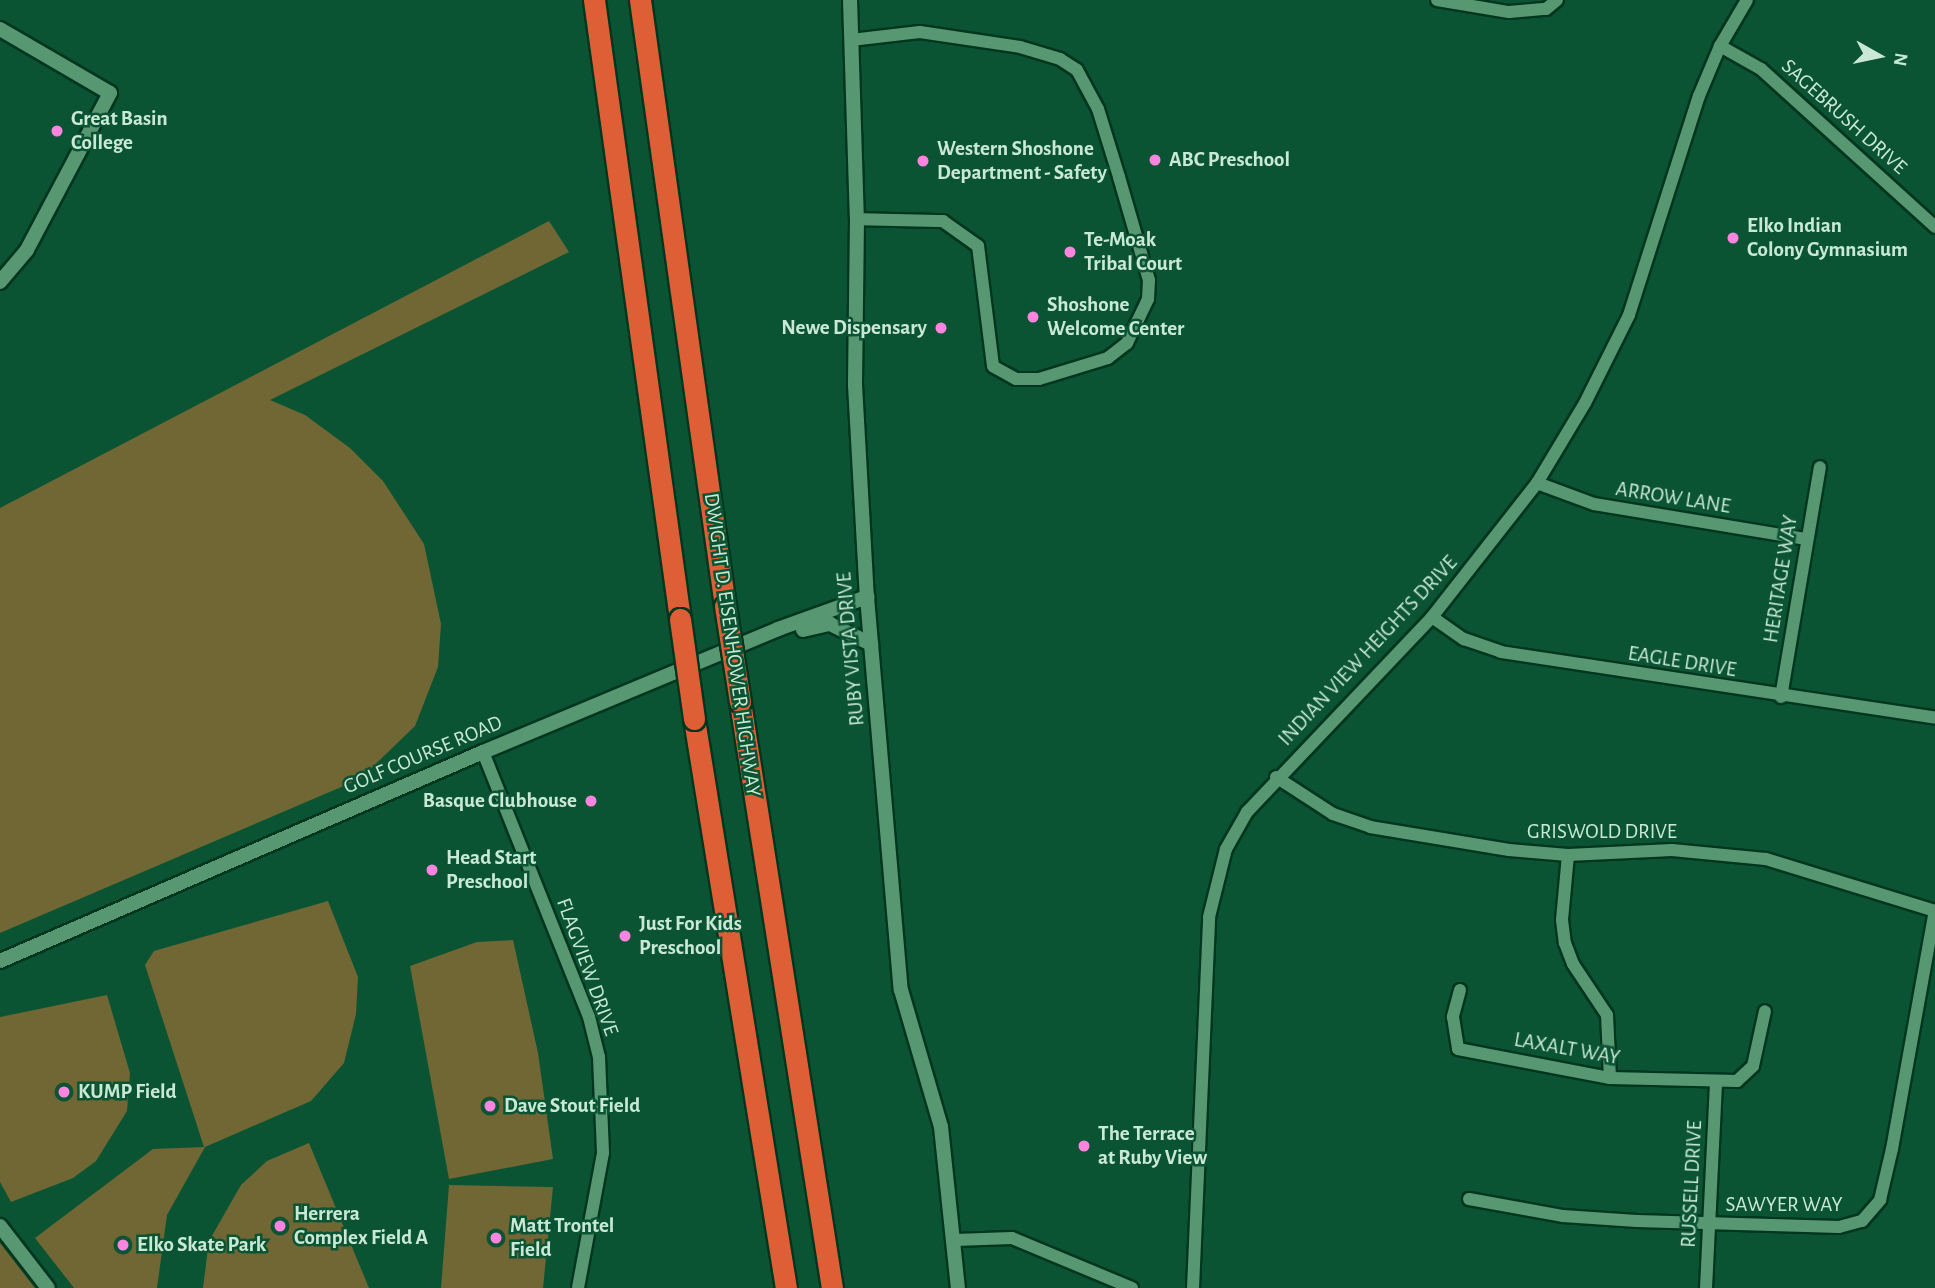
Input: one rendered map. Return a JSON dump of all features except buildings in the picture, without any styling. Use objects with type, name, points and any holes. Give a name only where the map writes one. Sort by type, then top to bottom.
[{"type":"highway","points":[[594,0],[694,719],[786,1288]]},
{"type":"highway","name":"DWIGHT D. EISENHOWER HIGHWAY","points":[[640,0],[725,606],[832,1288]]},
{"type":"street","name":"RUBY VISTA DRIVE","points":[[850,0],[857,219],[855,385],[867,597],[901,990],[940,1126],[955,1240],[958,1288]]},
{"type":"street","points":[[1437,0],[1509,12],[1546,9],[1557,0]]},
{"type":"street","name":"INDIAN VIEW HEIGHTS DRIVE","points":[[1192,1288],[1212,897],[1236,829],[1276,777],[1432,617],[1537,483],[1585,403],[1629,314],[1687,128],[1720,46],[1747,0]]},
{"type":"street","points":[[0,29],[110,93],[27,250],[0,282]]},
{"type":"street","points":[[851,40],[920,32],[1020,47],[1060,59],[1077,70],[1098,109],[1149,280],[1148,299],[1127,343],[1108,358],[1039,379],[1016,379],[993,366],[978,246],[943,221],[857,219]]},
{"type":"street","name":"SAGEBRUSH DRIVE","points":[[1720,46],[1762,69],[1935,227]]},
{"type":"street","name":"HERITAGE WAY","points":[[1781,697],[1805,539],[1820,467]]},
{"type":"street","name":"ARROW LANE","points":[[1537,483],[1594,504],[1805,539]]},
{"type":"street","name":"GOLF COURSE ROAD","points":[[0,961],[483,751],[747,642],[867,597]]},
{"type":"street","name":"EAGLE DRIVE","points":[[1432,617],[1464,639],[1501,652],[1781,697],[1935,718]]},
{"type":"street","points":[[747,642],[830,624],[871,644]]},
{"type":"street","name":"FLAGVIEW DRIVE","points":[[483,751],[589,1017],[599,1057],[603,1153],[578,1288]]},
{"type":"street","name":"GRISWOLD DRIVE","points":[[1276,777],[1333,814],[1362,824],[1509,850],[1568,855],[1672,850],[1766,859],[1935,911]]},
{"type":"street","points":[[1568,855],[1562,920],[1565,943],[1573,964],[1606,1015],[1611,1034],[1610,1078]]},
{"type":"street","name":"SAWYER WAY","points":[[1469,1199],[1563,1216],[1709,1224],[1839,1227],[1861,1221],[1872,1212],[1880,1200],[1892,1149],[1935,911]]},
{"type":"street","name":"LAXALT WAY","points":[[1460,990],[1453,1017],[1458,1049],[1610,1078],[1737,1081],[1753,1066],[1765,1012]]},
{"type":"street","name":"RUSSELL DRIVE","points":[[1706,1288],[1716,1082]]},
{"type":"street","points":[[0,1226],[48,1288]]},
{"type":"street","points":[[955,1240],[1012,1238],[1132,1288]]},
{"type":"shaded area","points":[[549,221],[569,252],[270,400],[305,415],[350,448],[383,481],[424,544],[441,624],[438,667],[415,726],[360,779],[0,933],[0,508]]},
{"type":"shaded area","points":[[328,901],[358,977],[356,1014],[344,1063],[311,1101],[205,1147],[167,1215],[157,1288],[74,1288],[35,1238],[153,1149],[204,1147],[145,965],[154,951]]},
{"type":"shaded area","name":"Dave Stout Field","points":[[513,940],[538,1053],[553,1159],[449,1179],[410,966],[477,942]]},
{"type":"shaded area","name":"KUMP Field","points":[[107,995],[130,1073],[127,1111],[96,1161],[73,1178],[11,1202],[0,1182],[0,1017]]},
{"type":"shaded area","name":"Herrera Complex Field A","points":[[309,1143],[369,1288],[203,1288],[209,1241],[241,1185],[267,1161]]},
{"type":"shaded area","name":"Matt Trontel Field","points":[[449,1185],[553,1187],[543,1288],[441,1288]]},
{"type":"shaded area","points":[[0,1243],[35,1288],[0,1288]]},
{"type":"place","name":"Great Basin College","points":[[57,131]]},
{"type":"place","name":"ABC Preschool","points":[[1155,160]]},
{"type":"place","name":"Western Shoshone Department - Safety","points":[[923,161]]},
{"type":"place","name":"Elko Indian Colony Gymnasium","points":[[1733,238]]},
{"type":"place","name":"Te-Moak Tribal Court","points":[[1070,252]]},
{"type":"place","name":"Shoshone Welcome Center","points":[[1033,317]]},
{"type":"place","name":"Newe Dispensary","points":[[941,328]]},
{"type":"place","name":"Basque Clubhouse","points":[[591,801]]},
{"type":"place","name":"Head Start Preschool","points":[[432,870]]},
{"type":"place","name":"Just For Kids Preschool","points":[[625,936]]},
{"type":"place","name":"KUMP Field","points":[[64,1092]]},
{"type":"place","name":"Dave Stout Field","points":[[490,1106]]},
{"type":"place","name":"The Terrace at Ruby View","points":[[1084,1146]]},
{"type":"place","name":"Herrera Complex Field A","points":[[280,1226]]},
{"type":"place","name":"Matt Trontel Field","points":[[496,1238]]},
{"type":"place","name":"Elko Skate Park","points":[[123,1245]]}]
